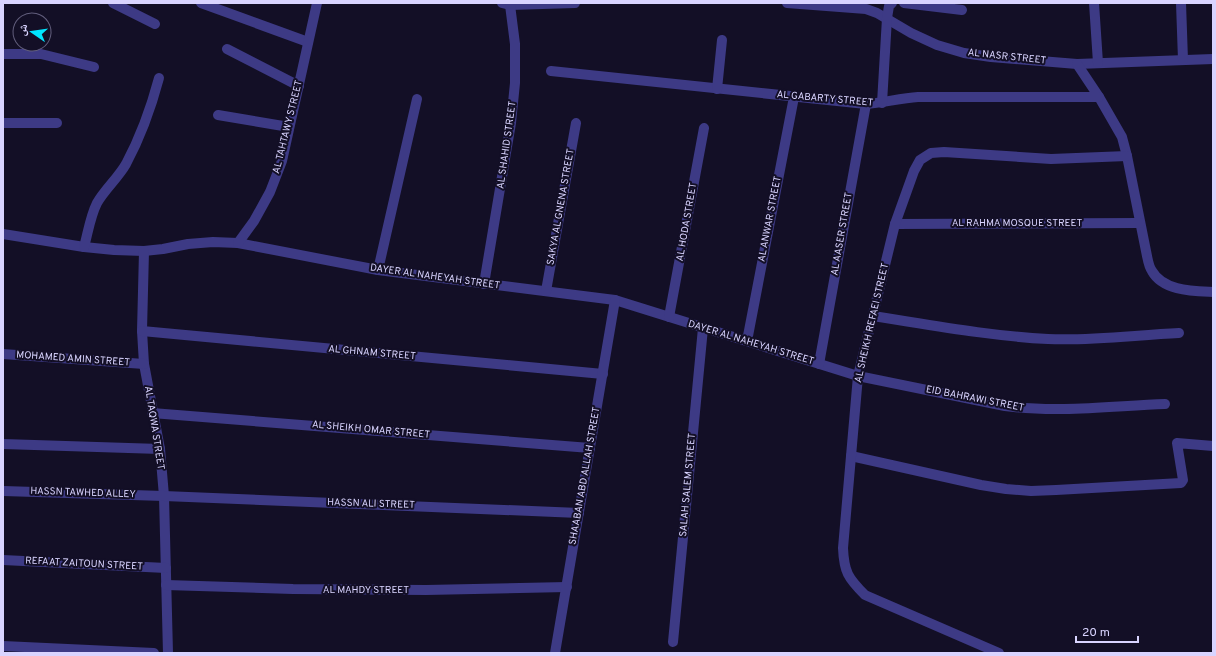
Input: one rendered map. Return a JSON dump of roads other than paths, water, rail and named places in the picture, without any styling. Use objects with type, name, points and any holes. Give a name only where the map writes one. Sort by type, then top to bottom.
[{"type":"street","points":[[113,3],[154,24]]},
{"type":"street","points":[[201,3],[308,42]]},
{"type":"street","name":"AL TAHTAWY STREET","points":[[238,243],[254,221],[270,192],[282,161],[317,3]]},
{"type":"street","points":[[506,4],[575,3]]},
{"type":"street","name":"AL NASR STREET","points":[[787,3],[820,4],[866,9],[887,18],[911,33],[930,42],[964,53],[991,57],[1077,64],[1213,59]]},
{"type":"street","points":[[882,103],[887,18],[889,6],[892,3]]},
{"type":"street","points":[[904,3],[962,10]]},
{"type":"street","points":[[1094,3],[1098,63]]},
{"type":"street","points":[[1181,3],[1183,60]]},
{"type":"street","name":"AL SHAHID STREET","points":[[484,284],[511,123],[515,84],[515,44],[506,4]]},
{"type":"street","points":[[717,89],[722,40]]},
{"type":"street","points":[[227,49],[299,86]]},
{"type":"street","points":[[3,54],[41,54],[94,67]]},
{"type":"street","points":[[1077,64],[1100,97],[1122,137],[1147,256],[1152,271],[1162,282],[1177,288],[1213,292]]},
{"type":"street","name":"AL GABARTY STREET","points":[[551,71],[866,104],[918,97],[1100,97]]},
{"type":"street","points":[[84,247],[93,214],[98,202],[125,166],[139,138],[151,108],[159,78]]},
{"type":"street","name":"AL ANWAR STREET","points":[[747,342],[794,96]]},
{"type":"street","points":[[378,270],[417,99]]},
{"type":"street","name":"AL AASER STREET","points":[[819,364],[866,104]]},
{"type":"street","points":[[218,115],[289,127]]},
{"type":"street","points":[[3,123],[57,123]]},
{"type":"street","name":"SAKYA AL GNENA STREET","points":[[546,291],[576,123]]},
{"type":"street","name":"AL HODA STREET","points":[[669,317],[704,128]]},
{"type":"street","name":"AL SHEIKH REFAEI STREET","points":[[999,653],[865,595],[852,582],[844,566],[843,548],[858,376],[895,224],[914,171],[920,160],[931,153],[944,152],[1051,159],[1127,156]]},
{"type":"street","name":"AL RAHMA MOSQUE STREET","points":[[895,224],[1140,223]]},
{"type":"street","name":"DAYER AL NAHEYAH STREET","points":[[3,234],[84,247],[114,250],[163,249],[188,244],[213,242],[238,243],[378,270],[615,300],[858,376]]},
{"type":"street","name":"AL TAQWA STREET","points":[[144,250],[142,331],[144,364],[152,413],[160,449],[164,496],[168,653]]},
{"type":"street","name":"SHAABAN ABD ALLAH STREET","points":[[555,653],[615,300]]},
{"type":"street","points":[[872,316],[1041,339],[1074,340],[1179,333]]},
{"type":"street","name":"SALAH SALEM STREET","points":[[673,642],[703,328]]},
{"type":"street","name":"AL GHNAM STREET","points":[[142,331],[603,374]]},
{"type":"street","name":"MOHAMED AMIN STREET","points":[[3,354],[144,364]]},
{"type":"street","name":"EID BAHRAWI STREET","points":[[858,376],[1005,406],[1028,409],[1052,410],[1165,404]]},
{"type":"street","name":"AL SHEIKH OMAR STREET","points":[[152,413],[590,448]]},
{"type":"street","points":[[851,456],[981,485],[1006,489],[1056,490],[1181,483],[1183,480],[1177,443],[1213,446]]},
{"type":"street","points":[[3,444],[160,449]]},
{"type":"street","name":"HASSN TAWHED ALLEY","points":[[3,491],[164,496]]},
{"type":"street","name":"HASSN ALI STREET","points":[[164,496],[579,513]]},
{"type":"street","name":"REFAAT ZAITOUN STREET","points":[[3,560],[166,568]]},
{"type":"street","name":"AL MAHDY STREET","points":[[166,585],[293,589],[418,590],[567,587]]},
{"type":"street","points":[[3,646],[154,653]]}]
